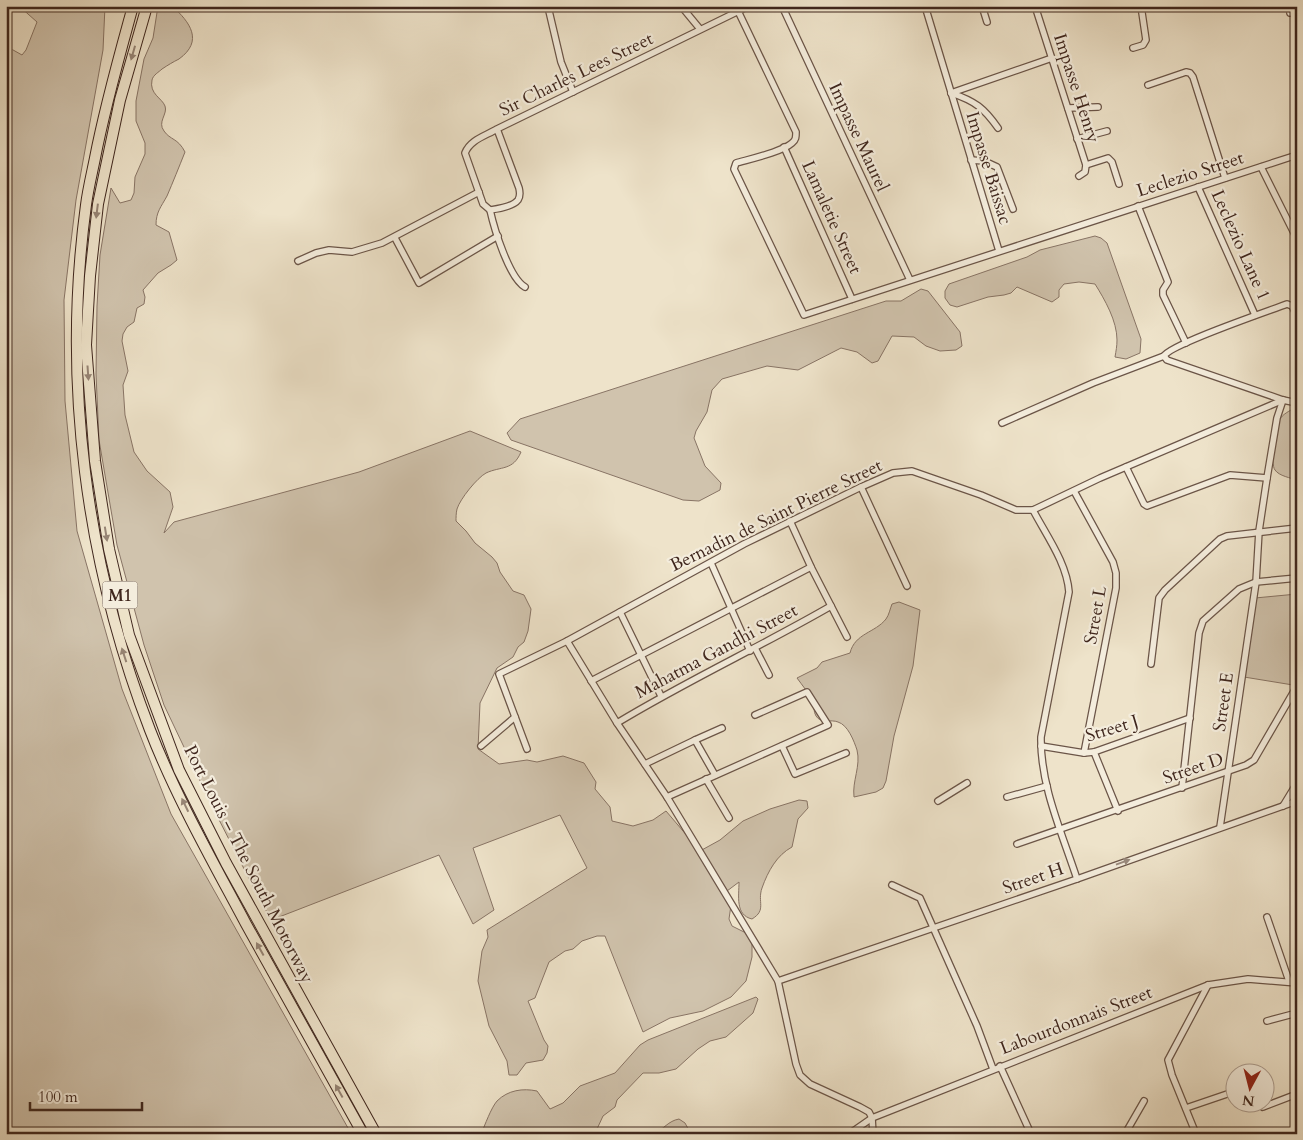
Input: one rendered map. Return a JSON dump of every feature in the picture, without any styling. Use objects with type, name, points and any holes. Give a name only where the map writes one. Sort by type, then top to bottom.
[{"type":"highway","name":"Port Louis – The South Motorway","points":[[133,6],[106,101],[86,202],[78,276],[77,384],[84,472],[98,556],[122,651],[150,731],[216,870],[363,1134]]},
{"type":"highway","name":"Port Louis – The South Motorway","points":[[147,6],[120,100],[98,204],[90,276],[86,344],[95,461],[109,549],[130,635],[179,770],[226,863],[376,1134]]},
{"type":"street","points":[[546,6],[549,11],[562,62],[574,92]]},
{"type":"street","points":[[681,6],[700,29]]},
{"type":"street","name":"Sir Charles Lees Street","points":[[497,129],[520,195],[518,201],[490,210],[483,204],[465,153],[472,142],[497,129],[700,29],[749,6]]},
{"type":"street","name":"Impasse Maurel","points":[[782,6],[910,280]]},
{"type":"street","name":"Impasse Baissac","points":[[925,6],[999,251]]},
{"type":"street","points":[[982,6],[987,22]]},
{"type":"street","name":"Impasse Henry","points":[[1035,6],[1086,165],[1084,172],[1079,176]]},
{"type":"street","points":[[1133,48],[1143,45],[1146,40],[1141,6]]},
{"type":"street","points":[[1289,6],[1290,13]]},
{"type":"street","points":[[738,11],[796,132],[796,138],[784,148]]},
{"type":"street","name":"Impasse Baissac","points":[[951,93],[1052,58]]},
{"type":"street","points":[[1148,85],[1186,72],[1190,73],[1193,77],[1225,178]]},
{"type":"street","points":[[951,93],[963,97],[986,111],[998,128]]},
{"type":"street","points":[[1068,108],[1098,107]]},
{"type":"street","points":[[1078,139],[1107,131]]},
{"type":"street","name":"Leclezio Street","points":[[784,148],[736,163],[734,169],[804,314],[1297,155]]},
{"type":"street","name":"Lamaletie Street","points":[[784,148],[852,299]]},
{"type":"street","points":[[1086,165],[1108,158],[1112,162],[1119,184]]},
{"type":"street","points":[[971,160],[984,161],[997,167],[1012,209]]},
{"type":"street","points":[[1261,167],[1297,240]]},
{"type":"street","name":"Leclezio Lane 1","points":[[1198,187],[1255,315]]},
{"type":"street","points":[[298,261],[328,250],[352,252],[382,244],[479,192]]},
{"type":"street","points":[[1138,206],[1168,282],[1163,295],[1186,342]]},
{"type":"street","points":[[490,210],[498,236],[516,279],[525,287]]},
{"type":"street","points":[[395,238],[419,283],[498,236]]},
{"type":"street","points":[[1002,422],[1093,382],[1164,356],[1166,352],[1186,342],[1255,315],[1287,304],[1292,306],[1297,316]]},
{"type":"street","points":[[1164,356],[1167,360],[1282,400],[1297,403]]},
{"type":"street","points":[[1077,879],[1047,786],[1040,746],[1069,592],[1068,581],[1063,566],[1033,510],[1126,467],[1282,400]]},
{"type":"street","name":"Street E","points":[[1220,827],[1256,582],[1259,531],[1277,418],[1282,400]]},
{"type":"street","points":[[1126,467],[1144,504],[1147,506],[1230,475],[1267,478]]},
{"type":"street","name":"Bernadin de Saint Pierre Street","points":[[515,717],[499,674],[567,641],[790,521],[893,473],[912,471],[981,495],[1016,510],[1033,510]]},
{"type":"street","points":[[861,487],[907,586]]},
{"type":"street","name":"Street L","points":[[1074,491],[1113,562],[1116,573],[1116,588],[1084,753]]},
{"type":"street","points":[[790,521],[811,568],[847,638]]},
{"type":"street","points":[[1151,664],[1159,598],[1165,590],[1220,539],[1227,536],[1259,531],[1297,528]]},
{"type":"street","points":[[711,562],[752,650],[769,675]]},
{"type":"street","points":[[591,681],[811,568]]},
{"type":"street","points":[[1182,788],[1199,633],[1203,621],[1239,589],[1256,582],[1297,578]]},
{"type":"street","name":"Mahatma Gandhi Street","points":[[617,723],[661,696],[752,650],[831,606]]},
{"type":"street","points":[[620,612],[661,696]]},
{"type":"street","points":[[567,641],[617,723],[667,797],[778,981],[800,1075],[810,1084],[869,1112],[872,1118],[874,1134]]},
{"type":"street","name":"Street D","points":[[1017,844],[1118,811],[1246,765],[1254,760],[1297,686]]},
{"type":"street","points":[[667,797],[828,725],[806,692],[756,715]]},
{"type":"street","points":[[481,746],[515,717],[527,748]]},
{"type":"street","name":"Street J","points":[[1040,746],[1084,753],[1094,752],[1190,718]]},
{"type":"street","points":[[645,764],[722,728]]},
{"type":"street","points":[[695,740],[715,775]]},
{"type":"street","points":[[782,746],[795,774],[846,753]]},
{"type":"street","points":[[1094,752],[1118,811]]},
{"type":"street","points":[[706,779],[729,818]]},
{"type":"street","points":[[938,801],[967,783]]},
{"type":"street","points":[[1283,806],[1297,783]]},
{"type":"street","points":[[1007,797],[1047,786]]},
{"type":"street","name":"Street H","points":[[778,981],[1077,879],[1297,801]]},
{"type":"street","points":[[892,885],[920,898],[977,1026],[993,1069]]},
{"type":"street","points":[[1267,917],[1289,981]]},
{"type":"street","name":"Labourdonnais Street","points":[[849,1134],[872,1118],[1208,985],[1248,979],[1297,983]]},
{"type":"street","points":[[1196,1134],[1172,1075],[1168,1060],[1208,985]]},
{"type":"street","points":[[1267,1021],[1297,1013]]},
{"type":"street","points":[[1000,1066],[1031,1134]]},
{"type":"street","points":[[1186,1108],[1226,1094]]},
{"type":"street","points":[[1276,1102],[1297,1094]]},
{"type":"street","points":[[1125,1134],[1144,1101]]},
{"type":"shaded area","points":[[19,6],[105,6],[103,50],[76,200],[64,300],[65,401],[77,531],[122,689],[171,814],[348,1128],[332,1134],[31,1134],[11,1129],[8,1124],[6,1109],[6,46],[22,55],[26,50],[37,22]]},
{"type":"shaded area","points":[[158,6],[172,6],[189,25],[193,39],[187,52],[156,74],[152,85],[152,89],[166,109],[162,128],[166,134],[180,144],[185,152],[156,220],[156,225],[169,232],[177,260],[158,273],[143,290],[144,304],[137,308],[134,322],[127,327],[122,341],[128,371],[123,385],[125,415],[134,452],[147,471],[170,492],[173,507],[164,533],[174,522],[359,472],[470,431],[521,452],[518,458],[510,465],[486,473],[478,479],[469,489],[456,512],[456,521],[475,543],[492,557],[513,591],[524,595],[531,609],[528,631],[524,642],[518,647],[513,657],[497,668],[480,703],[478,749],[499,764],[527,760],[537,762],[563,756],[584,763],[596,782],[595,789],[610,807],[612,821],[633,826],[653,820],[666,811],[700,851],[720,840],[743,821],[770,809],[799,800],[807,801],[808,808],[798,819],[792,847],[777,859],[764,882],[760,909],[757,916],[752,919],[747,917],[740,909],[739,882],[727,891],[731,905],[729,919],[732,926],[752,936],[752,957],[746,981],[731,997],[703,1011],[670,1018],[643,1032],[605,936],[597,936],[582,941],[573,949],[565,951],[549,962],[535,998],[528,1001],[548,1046],[547,1053],[543,1060],[526,1063],[517,1075],[509,1075],[507,1061],[489,1026],[478,981],[482,951],[488,937],[487,930],[587,868],[560,815],[473,848],[494,910],[473,924],[439,855],[279,917],[265,910],[212,806],[164,705],[144,645],[117,545],[99,440],[96,374],[100,255],[111,188],[120,203],[131,200],[134,193],[135,177],[145,154],[145,143],[136,121],[136,101],[144,59],[153,38]]},
{"type":"shaded area","points":[[1095,236],[1107,243],[1141,339],[1140,353],[1126,359],[1115,357],[1117,340],[1115,325],[1095,284],[1079,282],[1064,284],[1059,290],[1059,297],[1052,302],[1017,287],[1011,293],[988,297],[957,307],[950,305],[945,298],[945,291],[949,284],[1027,257],[1040,250]]},
{"type":"shaded area","points":[[921,289],[928,291],[960,332],[962,346],[956,350],[940,351],[926,346],[914,337],[892,336],[878,361],[872,363],[857,352],[841,348],[798,370],[767,366],[722,379],[712,390],[707,412],[694,438],[705,466],[721,483],[720,490],[699,501],[683,500],[511,440],[507,433],[520,419],[886,301],[901,301]]},
{"type":"shaded area","points":[[1297,408],[1297,480],[1279,474],[1275,470],[1273,461],[1277,424],[1284,414]]},
{"type":"shaded area","points":[[1297,594],[1297,668],[1293,685],[1244,677],[1255,598]]},
{"type":"shaded area","points":[[899,602],[920,610],[913,666],[894,736],[883,788],[876,792],[854,797],[858,756],[852,738],[842,724],[835,721],[823,721],[818,718],[815,714],[811,698],[797,678],[817,668],[822,662],[850,653],[856,641],[882,624],[892,604]]},
{"type":"shaded area","points":[[756,997],[758,999],[753,1013],[726,1037],[710,1041],[676,1069],[659,1073],[643,1073],[617,1100],[615,1107],[603,1116],[597,1129],[592,1134],[481,1134],[495,1104],[506,1094],[521,1090],[537,1091],[550,1109],[563,1103],[580,1086],[615,1073],[640,1045],[648,1040]]},
{"type":"shaded area","points":[[679,1119],[685,1123],[691,1134],[654,1134],[672,1121]]}]
